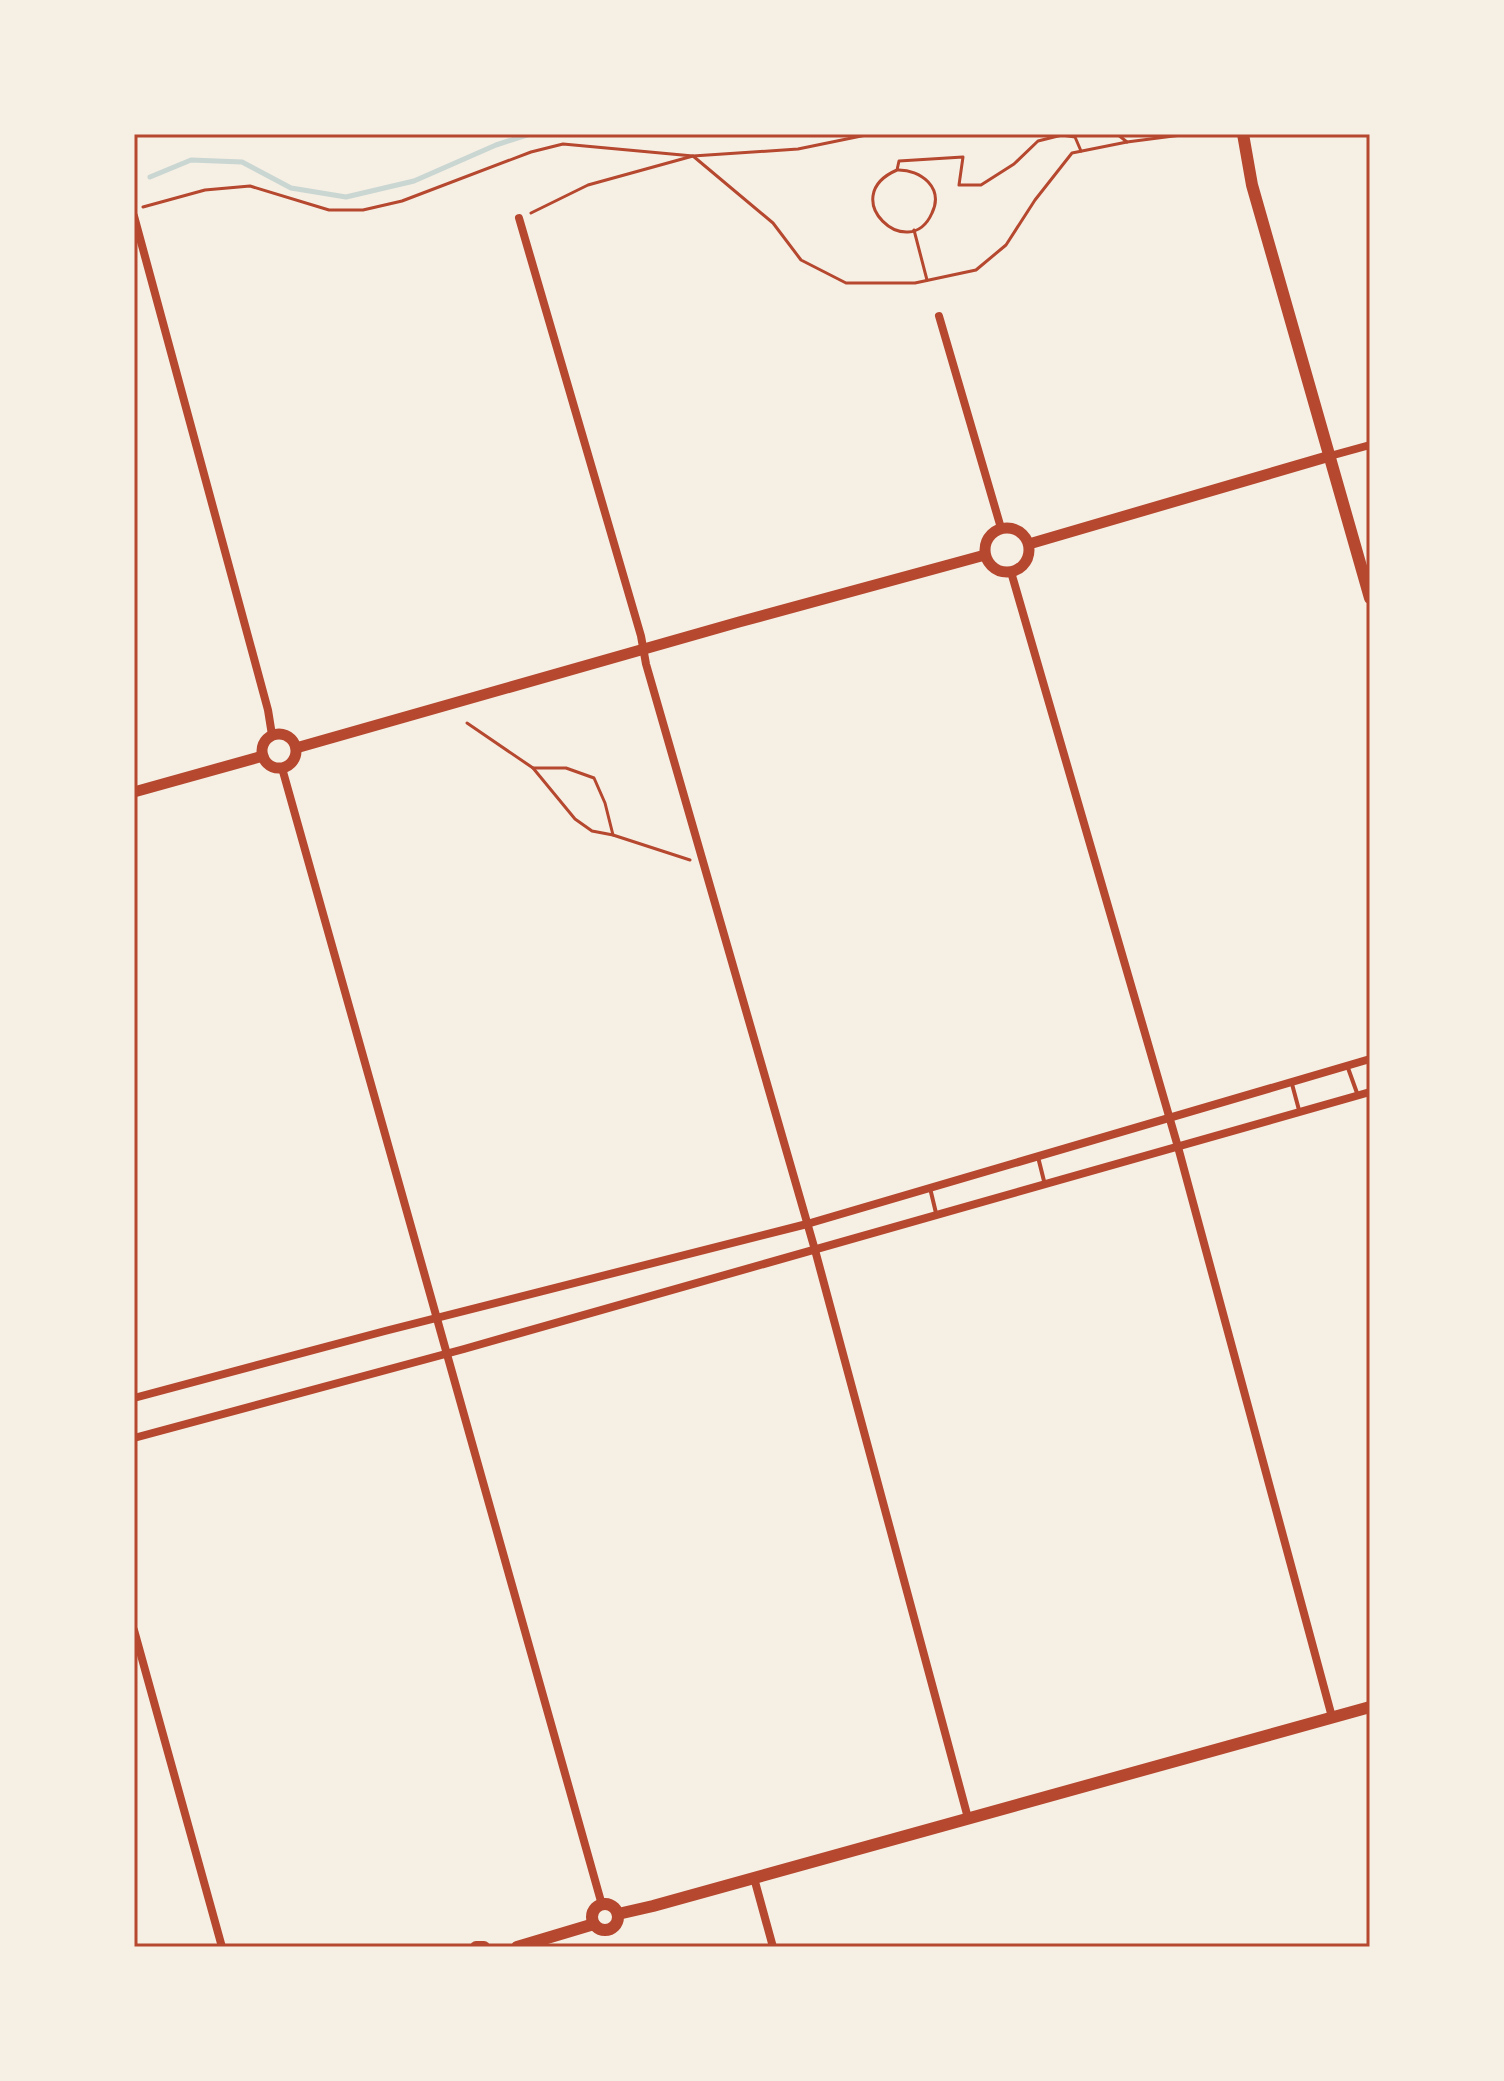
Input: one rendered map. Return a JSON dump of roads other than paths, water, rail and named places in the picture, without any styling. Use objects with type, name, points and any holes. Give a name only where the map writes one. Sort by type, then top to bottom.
[{"type":"main road","points":[[1243,134],[1252,185],[1370,598]]},
{"type":"main road","points":[[618,1914],[1370,1707]]},
{"type":"main road","points":[[602,1905],[611,1906],[618,1914],[617,1923],[609,1930],[600,1930],[594,1924],[593,1913],[602,1905]]},
{"type":"main road","points":[[517,1947],[594,1924]]},
{"type":"main road","points":[[476,1947],[484,1947]]},
{"type":"street","points":[[134,216],[268,710],[272,735]]},
{"type":"street","points":[[519,218],[815,1250],[968,1818]]},
{"type":"street","points":[[939,316],[1001,528]]},
{"type":"street","points":[[1029,544],[1370,445]]},
{"type":"street","points":[[1001,528],[1021,532],[1029,544],[1030,551],[1024,564],[1011,572],[992,567],[985,555],[989,535],[1001,528]]},
{"type":"street","points":[[296,748],[985,555]]},
{"type":"street","points":[[1011,572],[1178,1147],[1332,1717]]},
{"type":"street","points":[[272,735],[285,735],[293,740],[296,748],[292,763],[282,768],[268,765],[263,756],[264,744],[272,735]]},
{"type":"street","points":[[134,792],[263,756]]},
{"type":"street","points":[[282,768],[602,1905]]},
{"type":"street","points":[[134,1398],[807,1224],[1370,1059]]},
{"type":"street","points":[[134,1438],[448,1354],[1370,1092]]},
{"type":"street","points":[[134,1630],[222,1947]]},
{"type":"street","points":[[754,1878],[773,1947]]},
{"type":"lane","points":[[1348,1065],[1358,1096]]},
{"type":"lane","points":[[1291,1082],[1300,1112]]},
{"type":"lane","points":[[1038,1157],[1045,1185]]},
{"type":"lane","points":[[930,1188],[936,1215]]},
{"type":"waterway","points":[[150,177],[191,160],[242,162],[291,188],[346,197],[414,181],[496,145],[530,134]]}]
